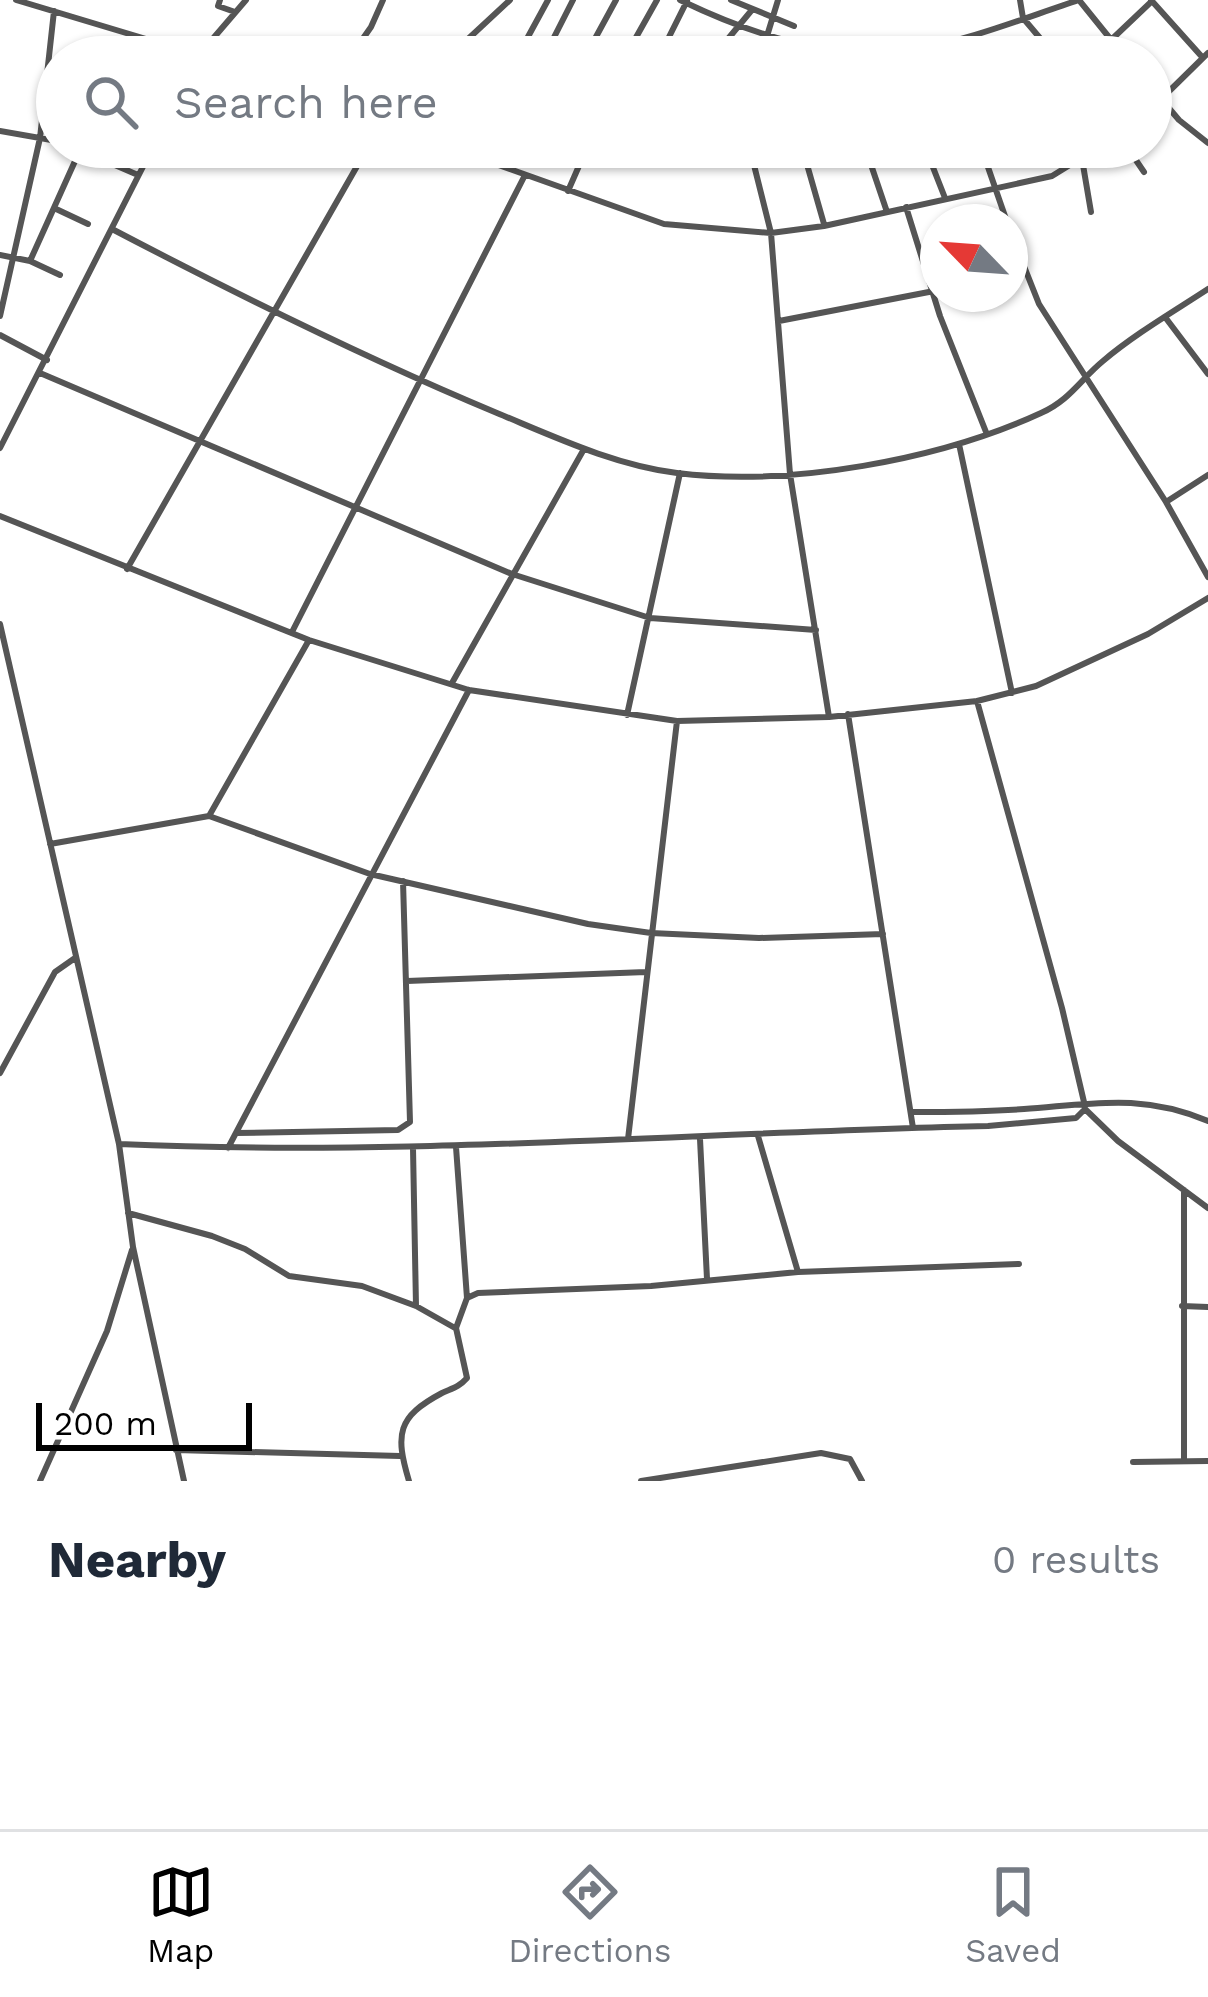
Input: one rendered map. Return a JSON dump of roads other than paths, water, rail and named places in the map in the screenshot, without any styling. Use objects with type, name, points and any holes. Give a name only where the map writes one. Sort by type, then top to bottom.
[{"type":"street","points":[[16,0],[135,36]]},
{"type":"street","points":[[203,0],[235,12]]},
{"type":"street","points":[[216,36],[246,0]]},
{"type":"street","points":[[363,36],[383,0]]},
{"type":"street","points":[[471,36],[510,0]]},
{"type":"street","points":[[529,36],[548,0]]},
{"type":"street","points":[[555,36],[573,0]]},
{"type":"street","points":[[596,36],[616,0]]},
{"type":"street","points":[[637,36],[657,0]]},
{"type":"street","points":[[731,0],[794,26]]},
{"type":"street","points":[[668,36],[684,1],[767,36],[778,0]]},
{"type":"street","points":[[1020,0],[1024,18],[1039,36]]},
{"type":"street","points":[[960,36],[1079,0],[1107,36]]},
{"type":"street","points":[[1114,36],[1152,1],[1205,55],[1172,89]]},
{"type":"street","points":[[732,36],[751,10]]},
{"type":"street","points":[[51,36],[54,11]]},
{"type":"street","points":[[1172,111],[1207,141]]},
{"type":"street","points":[[0,131],[36,137]]},
{"type":"street","points":[[0,316],[36,157]]},
{"type":"street","points":[[30,261],[69,168]]},
{"type":"street","points":[[120,168],[138,176]]},
{"type":"street","points":[[0,448],[142,168]]},
{"type":"street","points":[[127,568],[356,168]]},
{"type":"street","points":[[506,168],[680,228],[771,232],[887,213],[1052,176],[1066,168]]},
{"type":"street","points":[[568,192],[578,168]]},
{"type":"street","points":[[755,168],[771,232],[790,474],[829,717]]},
{"type":"street","points":[[808,168],[824,226]]},
{"type":"street","points":[[872,168],[887,213]]},
{"type":"street","points":[[933,168],[944,198]]},
{"type":"street","points":[[988,168],[1000,204]]},
{"type":"street","points":[[1084,168],[1091,212]]},
{"type":"street","points":[[1141,168],[1144,172]]},
{"type":"street","points":[[292,633],[525,175]]},
{"type":"street","points":[[906,207],[920,249]]},
{"type":"street","points":[[54,208],[88,224]]},
{"type":"street","points":[[112,230],[272,313],[420,381],[584,449],[680,473],[790,474],[889,461],[959,444],[1041,413],[1073,393],[1105,358],[1208,289]]},
{"type":"street","points":[[0,255],[30,261],[60,275]]},
{"type":"street","points":[[1028,276],[1039,304],[1166,502],[1208,577]]},
{"type":"street","points":[[779,321],[920,294]]},
{"type":"street","points":[[939,312],[986,432]]},
{"type":"street","points":[[1166,317],[1208,374]]},
{"type":"street","points":[[0,334],[47,359]]},
{"type":"street","points":[[40,373],[512,574],[650,618],[816,630]]},
{"type":"street","points":[[959,444],[1012,693]]},
{"type":"street","points":[[452,683],[584,449]]},
{"type":"street","points":[[627,715],[680,473]]},
{"type":"street","points":[[1166,502],[1208,475]]},
{"type":"street","points":[[0,516],[309,640],[469,690],[677,721],[829,717],[1012,693],[1148,634],[1208,598]]},
{"type":"street","points":[[0,624],[119,1144],[133,1246],[184,1481]]},
{"type":"street","points":[[209,816],[309,640]]},
{"type":"street","points":[[227,1149],[469,690]]},
{"type":"street","points":[[977,701],[1084,1105],[1118,1141],[1208,1208]]},
{"type":"street","points":[[848,714],[913,1128]]},
{"type":"street","points":[[628,1139],[677,721]]},
{"type":"street","points":[[50,844],[209,816],[370,874],[544,915],[651,933],[759,938],[883,934]]},
{"type":"street","points":[[236,1133],[406,1127],[412,1112],[403,881]]},
{"type":"street","points":[[0,1073],[55,972],[76,958]]},
{"type":"street","points":[[407,981],[646,972]]},
{"type":"street","points":[[911,1112],[1149,1102],[1208,1121]]},
{"type":"street","points":[[119,1144],[413,1148],[758,1136],[1070,1120],[1084,1105]]},
{"type":"street","points":[[987,1112],[988,1126]]},
{"type":"street","points":[[758,1136],[798,1272]]},
{"type":"street","points":[[700,1137],[707,1279]]},
{"type":"street","points":[[409,1481],[400,1430],[408,1417],[467,1378],[456,1328],[467,1298],[457,1146]]},
{"type":"street","points":[[413,1148],[416,1306]]},
{"type":"street","points":[[1184,1190],[1184,1461]]},
{"type":"street","points":[[128,1213],[212,1236],[290,1276],[349,1282],[416,1306],[456,1328]]},
{"type":"street","points":[[40,1481],[107,1331],[133,1246]]},
{"type":"street","points":[[467,1298],[478,1293],[651,1286],[798,1272],[1019,1264]]},
{"type":"street","points":[[1181,1306],[1208,1307]]},
{"type":"street","points":[[176,1450],[401,1456]]},
{"type":"street","points":[[641,1481],[821,1453],[850,1460],[862,1481]]},
{"type":"street","points":[[1132,1462],[1208,1461]]}]
